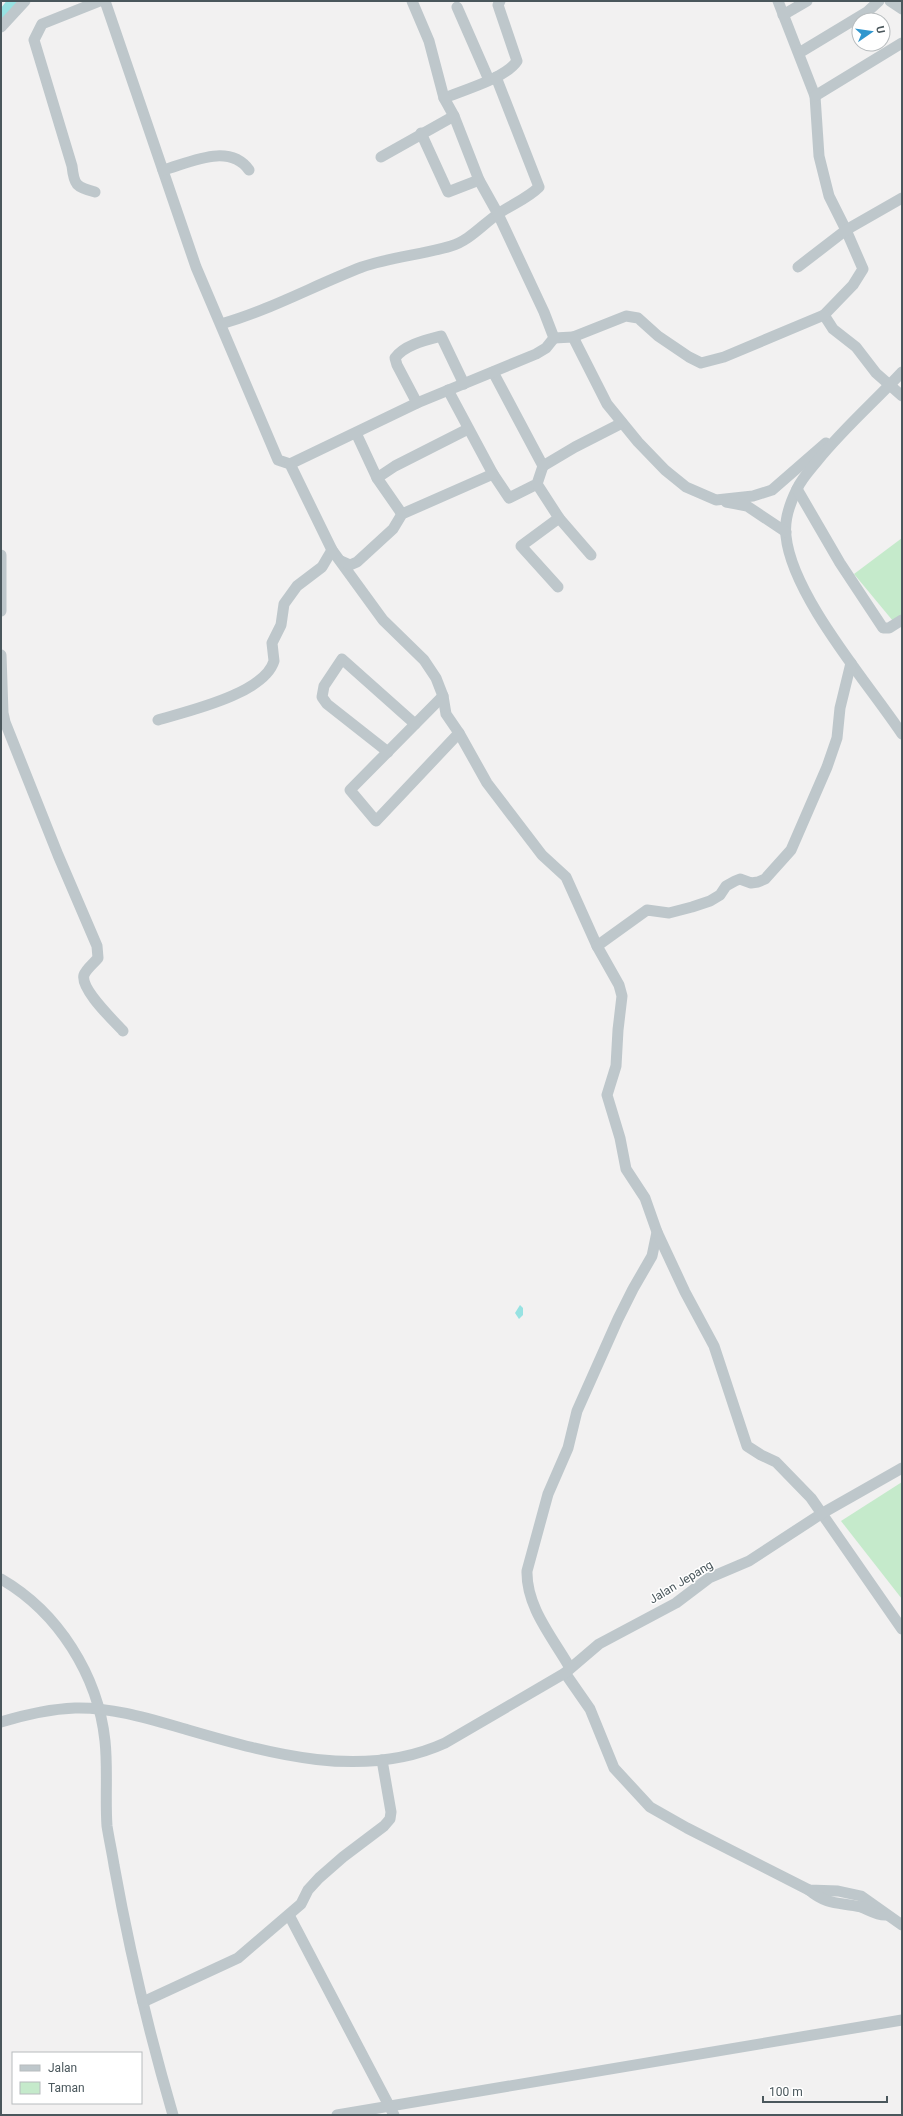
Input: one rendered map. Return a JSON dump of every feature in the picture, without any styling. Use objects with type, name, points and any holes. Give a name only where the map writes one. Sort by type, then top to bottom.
[{"type":"street","points":[[1,27],[25,1]]},
{"type":"street","points":[[95,192],[78,186],[74,182],[72,166],[34,40],[42,24],[100,1]]},
{"type":"street","points":[[104,1],[196,267],[221,324],[240,375],[278,460],[290,464],[417,403],[536,354],[546,348],[554,338],[573,336],[626,316],[638,318],[658,336],[689,357],[702,363],[724,356],[824,315],[853,285],[863,271],[846,230],[828,196],[819,156],[815,96],[778,1]]},
{"type":"street","points":[[412,1],[428,41],[444,98],[454,116],[479,180],[498,214],[544,312],[554,338]]},
{"type":"street","points":[[444,98],[492,78],[514,66],[517,61],[498,5],[500,1]]},
{"type":"street","points":[[783,15],[807,1]]},
{"type":"street","points":[[799,53],[867,12],[879,1]]},
{"type":"street","points":[[890,1],[902,10]]},
{"type":"street","points":[[221,324],[250,316],[308,289],[362,267],[388,259],[413,256],[453,245],[474,233],[498,214],[530,196],[539,187],[492,78],[457,7]]},
{"type":"street","points":[[815,96],[902,43]]},
{"type":"street","points":[[381,157],[421,133],[454,116]]},
{"type":"street","points":[[421,133],[448,192],[479,180]]},
{"type":"street","points":[[163,170],[215,156],[240,160],[249,170]]},
{"type":"street","points":[[798,267],[846,230],[902,198]]},
{"type":"street","points":[[824,315],[833,329],[856,347],[876,373],[902,396]]},
{"type":"street","points":[[417,403],[397,365],[395,358],[402,351],[425,340],[441,336],[464,384]]},
{"type":"street","points":[[573,336],[607,404],[622,423],[665,470],[686,487],[716,500],[747,506],[786,532]]},
{"type":"street","points":[[493,372],[543,466]]},
{"type":"street","points":[[716,500],[753,496],[775,489],[796,467],[840,434],[902,372]]},
{"type":"street","points":[[448,390],[493,474],[509,498],[537,484],[543,466],[575,447],[622,423]]},
{"type":"street","points":[[377,478],[395,466],[468,429]]},
{"type":"street","points":[[356,433],[377,478],[402,514]]},
{"type":"street","points":[[840,434],[797,489],[789,510],[786,532],[789,550],[800,580],[814,608],[902,734]]},
{"type":"street","points":[[290,464],[332,550],[342,561],[383,620],[424,660],[436,678],[443,696],[446,714],[459,733],[487,783],[542,855],[566,877],[597,946],[619,985],[622,996],[616,1066],[607,1095],[620,1138],[626,1169],[645,1198],[657,1232],[685,1292],[714,1346],[747,1446],[776,1462],[811,1498],[902,1629]]},
{"type":"street","points":[[342,561],[350,565],[357,562],[393,529],[402,514],[493,474]]},
{"type":"street","points":[[537,484],[559,518],[592,555]]},
{"type":"street","points":[[797,489],[840,563],[883,628],[889,628],[902,620]]},
{"type":"street","points":[[558,587],[521,546],[559,518]]},
{"type":"street","points":[[158,720],[239,693],[262,676],[273,664],[272,643],[281,625],[284,604],[297,586],[322,567],[332,550]]},
{"type":"street","points":[[1,555],[1,611]]},
{"type":"street","points":[[1,655],[3,713],[5,722],[97,946],[98,958],[84,973],[84,982],[93,997],[123,1031]]},
{"type":"street","points":[[388,752],[327,704],[322,697],[324,686],[342,659],[415,724]]},
{"type":"street","points":[[597,946],[647,910],[668,913],[710,901],[720,895],[726,886],[735,881],[740,879],[751,883],[758,882],[765,879],[776,867],[791,850],[827,767],[837,738],[840,708],[851,663]]},
{"type":"street","points":[[443,696],[350,790],[376,821],[459,733]]},
{"type":"street","points":[[657,1232],[652,1256],[618,1319],[577,1411],[568,1448],[548,1494],[527,1571],[526,1581],[531,1601],[590,1709],[614,1768],[650,1807],[687,1828],[809,1890],[820,1899],[831,1903],[859,1907],[878,1914],[887,1915],[902,1925]]},
{"type":"street","name":"Jalan Jepang","points":[[1,1722],[21,1716],[75,1708],[100,1710],[143,1717],[261,1751],[301,1759],[349,1761],[382,1760],[424,1752],[445,1743],[568,1670],[581,1657],[599,1644],[676,1603],[709,1578],[749,1561],[821,1514],[902,1468]]},
{"type":"street","points":[[1,1579],[28,1597],[59,1627],[90,1683],[100,1710],[107,1767],[107,1825],[144,2002],[173,2115]]},
{"type":"street","points":[[144,2002],[238,1958],[302,1904],[308,1890],[319,1878],[343,1857],[384,1826],[390,1819],[382,1760]]},
{"type":"street","points":[[289,1915],[392,2110]]},
{"type":"street","points":[[337,2115],[392,2110],[902,2020]]},
{"type":"green space","points":[[902,538],[902,615],[893,621],[854,574]]},
{"type":"green space","points":[[902,1482],[902,1599],[841,1521]]},
{"type":"water","points":[[520,1305],[523,1308],[523,1315],[519,1319],[515,1313]]},
{"type":"waterway","points":[[1,20],[16,1]]}]
